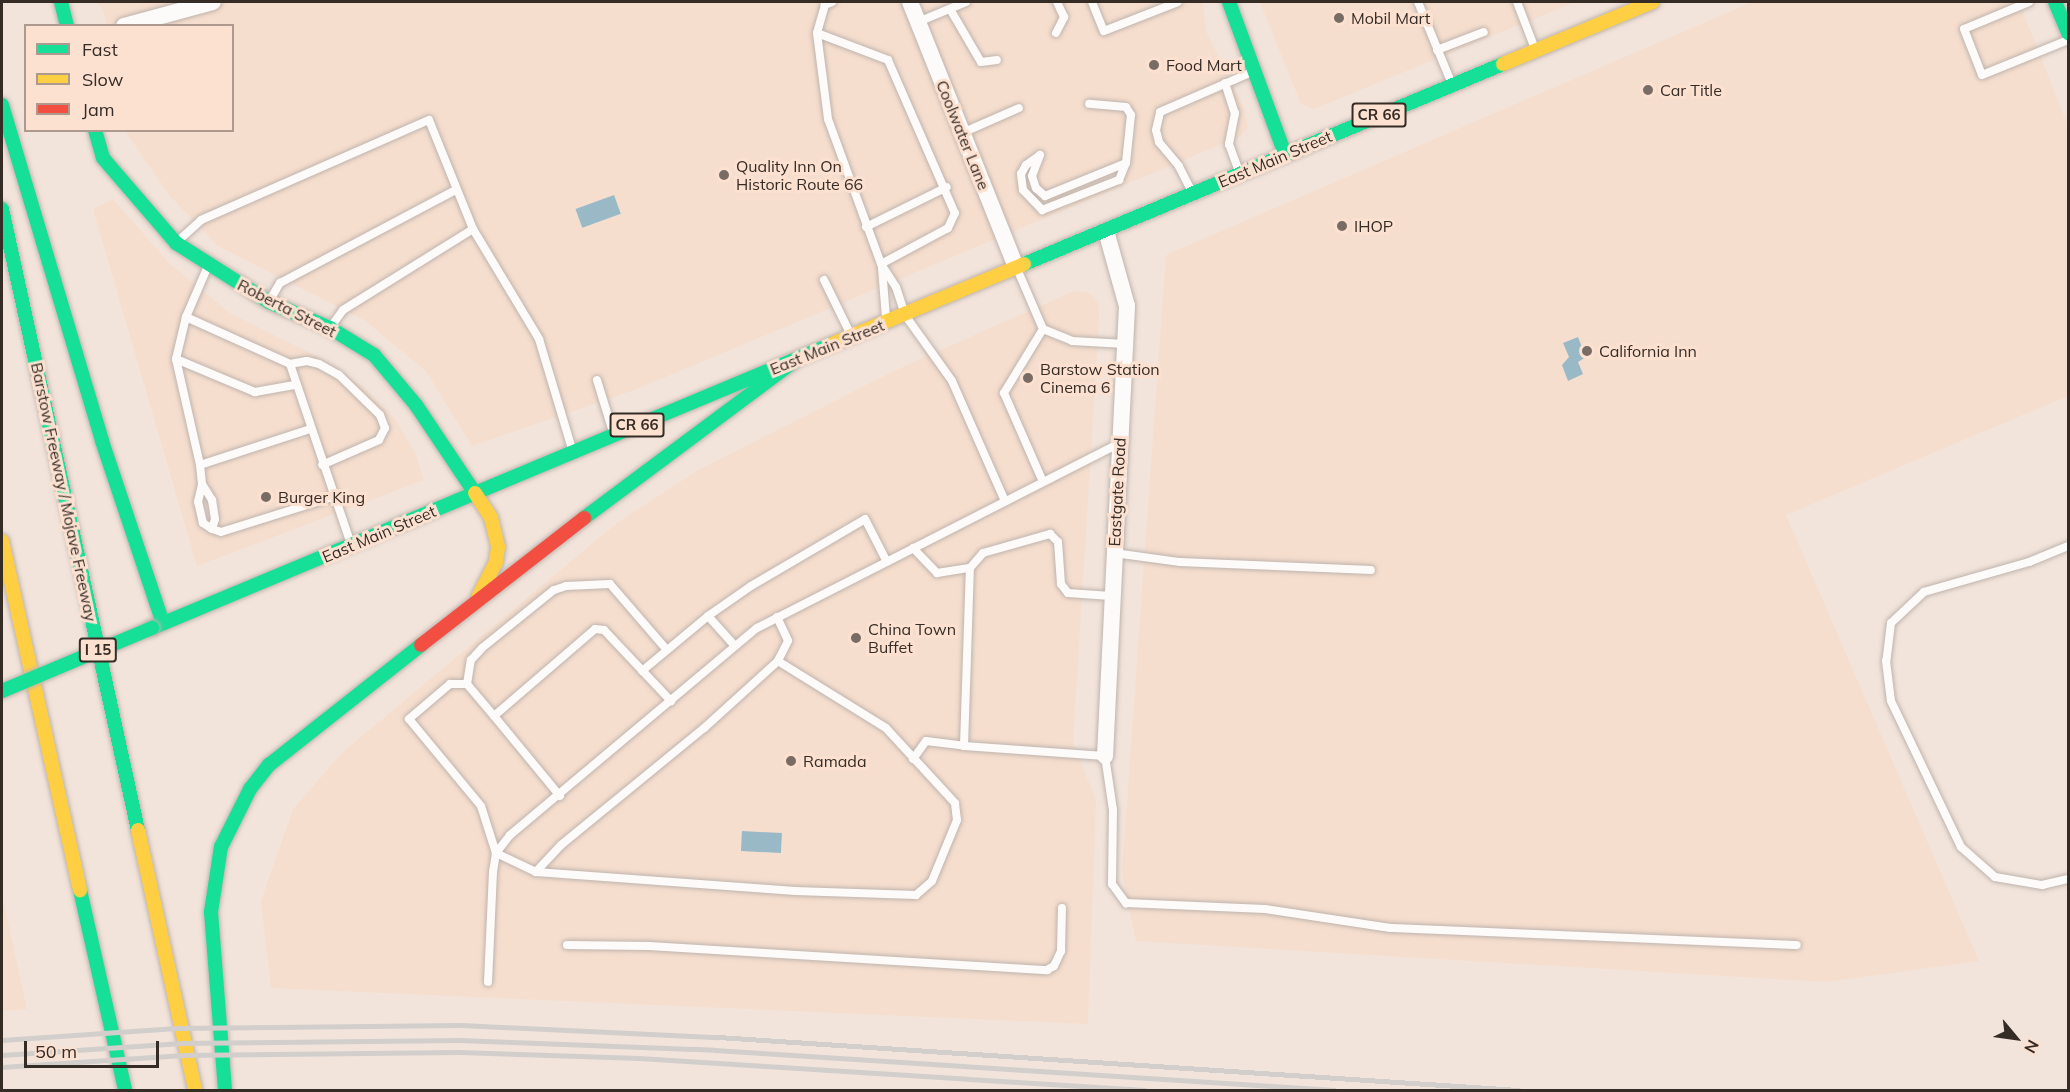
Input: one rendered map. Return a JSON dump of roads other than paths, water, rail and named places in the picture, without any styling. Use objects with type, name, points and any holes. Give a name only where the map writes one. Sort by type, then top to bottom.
[{"type":"main road","points":[[60,2],[66,24]]},
{"type":"main road","points":[[1229,2],[1285,154]]},
{"type":"main road","name":"East Main Street","points":[[2,691],[1653,2]]},
{"type":"main road","points":[[2055,2],[2068,33]]},
{"type":"main road","points":[[2,105],[158,626]]},
{"type":"main road","name":"Roberta Street","points":[[96,132],[103,158],[176,243],[269,302],[330,328],[374,355],[416,405],[491,518],[498,547],[496,562],[472,608]]},
{"type":"main road","name":"Barstow Freeway / Mojave Freeway","points":[[2,209],[195,1090]]},
{"type":"main road","points":[[225,1090],[212,912],[221,847],[234,815],[269,765],[640,474],[800,357]]},
{"type":"main road","points":[[2,541],[125,1090]]},
{"type":"main road","points":[[13,675],[19,697]]},
{"type":"main road","points":[[25,718],[51,760]]},
{"type":"street","points":[[130,24],[183,6],[213,2]]},
{"type":"street","name":"Coolwater Lane","points":[[910,2],[1016,267]]},
{"type":"street","name":"Eastgate Road","points":[[1105,756],[1113,553],[1127,306],[1106,231]]},
{"type":"lane","points":[[832,2],[825,5],[817,33],[828,118],[881,264],[896,287],[905,315],[952,381],[1005,501]]},
{"type":"lane","points":[[918,22],[966,2]]},
{"type":"lane","points":[[1056,33],[1064,17],[1057,2]]},
{"type":"lane","points":[[1092,2],[1104,30],[1178,2]]},
{"type":"lane","points":[[1418,2],[1452,85]]},
{"type":"lane","points":[[1517,2],[1535,50]]},
{"type":"lane","points":[[2029,2],[1965,29],[1982,75],[2068,40]]},
{"type":"lane","points":[[950,9],[981,62],[997,60]]},
{"type":"lane","points":[[1437,50],[1484,32]]},
{"type":"lane","points":[[817,33],[888,60],[946,187],[955,213],[948,228],[881,264]]},
{"type":"lane","points":[[1193,194],[1179,166],[1159,142],[1157,119],[1164,108],[1253,71]]},
{"type":"lane","points":[[1225,83],[1235,113],[1229,144],[1239,174]]},
{"type":"lane","points":[[1089,104],[1126,107],[1131,115],[1126,163],[1119,180],[1042,210],[1023,190],[1021,174],[1026,165],[1040,155],[1032,176],[1036,188],[1045,196],[1126,163]]},
{"type":"lane","points":[[962,133],[1018,108]]},
{"type":"lane","points":[[176,243],[201,220],[429,120],[473,229],[539,339],[573,452]]},
{"type":"lane","points":[[866,227],[946,187]]},
{"type":"lane","points":[[269,302],[280,283],[456,190]]},
{"type":"lane","points":[[330,328],[343,310],[473,229]]},
{"type":"lane","points":[[881,264],[886,322]]},
{"type":"lane","points":[[208,265],[186,317],[176,359],[200,465],[202,484],[198,502],[203,523],[221,532],[333,497]]},
{"type":"lane","points":[[1016,267],[1043,330],[1072,341],[1125,344]]},
{"type":"lane","points":[[824,280],[851,336]]},
{"type":"lane","points":[[186,317],[290,364],[307,361],[339,375],[380,415],[385,428],[379,440],[322,465]]},
{"type":"lane","points":[[1043,330],[1004,393],[1043,482]]},
{"type":"lane","points":[[176,359],[255,392],[294,385]]},
{"type":"lane","points":[[290,364],[294,385],[352,545]]},
{"type":"lane","points":[[597,380],[614,435]]},
{"type":"lane","points":[[200,465],[310,429]]},
{"type":"lane","points":[[496,853],[510,835],[560,796],[735,646],[777,617],[1120,443]]},
{"type":"lane","points":[[202,484],[212,500],[215,519],[212,529]]},
{"type":"lane","points":[[642,671],[708,616],[751,586],[865,519],[887,562]]},
{"type":"lane","points":[[913,548],[937,573],[970,568],[983,554],[1050,534],[1058,542],[1061,584],[1068,593],[1111,596]]},
{"type":"lane","points":[[2068,546],[2029,562],[1924,592],[1891,623],[1886,661],[1891,701],[1961,847],[1995,876],[2042,885],[2068,879]]},
{"type":"lane","points":[[1113,553],[1180,562],[1371,570]]},
{"type":"lane","points":[[963,746],[970,568]]},
{"type":"lane","points":[[560,796],[468,684],[471,660],[482,648],[554,590],[566,586],[610,584],[667,650]]},
{"type":"lane","points":[[708,616],[735,646]]},
{"type":"lane","points":[[536,872],[561,845],[704,728],[778,661],[788,641],[777,617]]},
{"type":"lane","points":[[494,716],[595,629],[604,630],[671,701]]},
{"type":"lane","points":[[496,853],[536,872],[795,891],[916,895],[932,881],[957,820],[955,803],[886,728],[778,661]]},
{"type":"lane","points":[[468,684],[450,684],[409,719],[481,806],[496,853],[488,982]]},
{"type":"lane","points":[[913,759],[926,741],[963,746],[1105,756],[1113,810],[1112,884],[1126,903],[1264,909],[1391,928],[1797,945]]},
{"type":"lane","points":[[567,945],[649,946],[1047,970],[1054,966],[1061,951],[1062,909]]},
{"type":"water","points":[[614,195],[621,214],[582,228],[575,209]]},
{"type":"water","points":[[1578,337],[1586,357],[1578,362],[1583,374],[1568,381],[1562,365],[1569,357],[1563,343]]},
{"type":"water","points":[[742,831],[782,833],[781,853],[741,851]]},
{"type":"railway","points":[[2,1040],[180,1028],[461,1025],[718,1037],[1518,1090]]},
{"type":"railway","points":[[2,1055],[182,1043],[460,1040],[715,1050],[1334,1090]]},
{"type":"railway","points":[[2,1067],[184,1055],[459,1052],[639,1058],[1145,1090]]},
{"type":"place","name":"Mobil Mart","points":[[1339,18]]},
{"type":"place","name":"Food Mart","points":[[1154,65]]},
{"type":"place","name":"Car Title","points":[[1648,90]]},
{"type":"place","name":"Quality Inn On Historic Route 66","points":[[724,175]]},
{"type":"place","name":"IHOP","points":[[1342,226]]},
{"type":"place","name":"California Inn","points":[[1587,351]]},
{"type":"place","name":"Barstow Station Cinema 6","points":[[1028,378]]},
{"type":"place","name":"Burger King","points":[[266,497]]},
{"type":"place","name":"China Town Buffet","points":[[856,638]]},
{"type":"place","name":"Ramada","points":[[791,761]]}]
